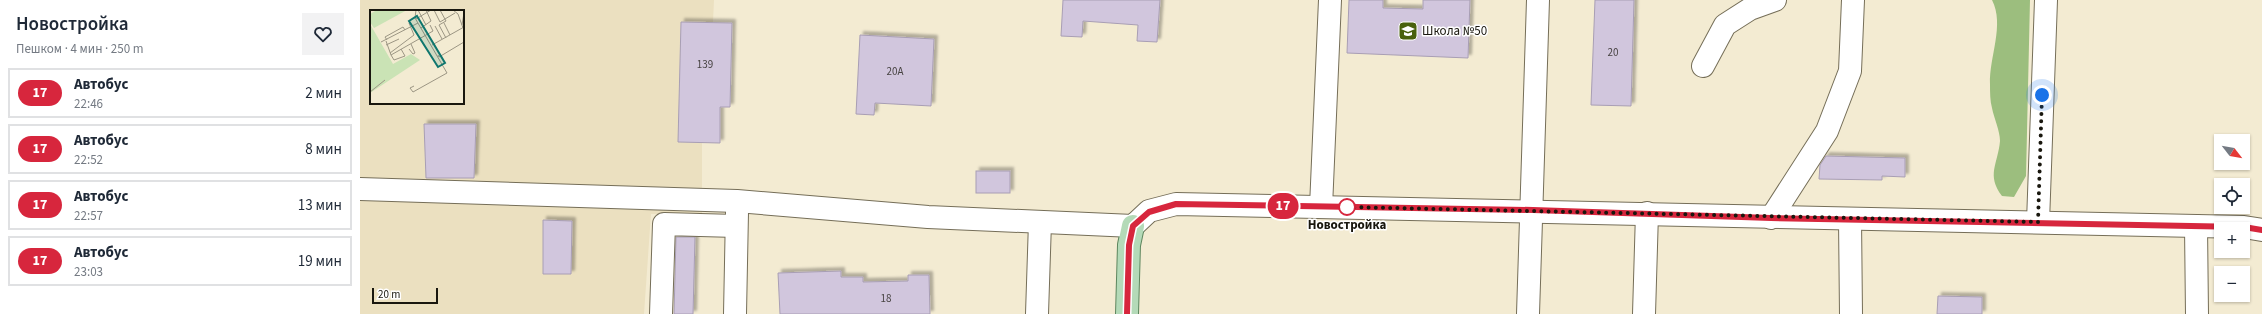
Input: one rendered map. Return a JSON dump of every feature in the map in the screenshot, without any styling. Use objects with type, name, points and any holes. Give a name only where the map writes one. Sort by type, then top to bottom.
[{"type":"main road","points":[[1127,314],[1129,245],[1133,226]]},
{"type":"street","points":[[1321,207],[1330,0]]},
{"type":"street","points":[[1528,314],[1533,210],[1538,0]]},
{"type":"street","points":[[1703,66],[1725,25],[1750,9],[1775,0]]},
{"type":"street","points":[[1771,218],[1827,131],[1848,77],[1850,71],[1853,0]]},
{"type":"street","points":[[2038,222],[2046,0]]},
{"type":"street","points":[[360,189],[737,201],[928,217],[1133,226],[1149,212],[1176,204],[1533,210],[1771,218],[2038,222],[2196,226],[2262,230]]},
{"type":"street","points":[[735,314],[737,201]]},
{"type":"street","points":[[1644,314],[1647,213]]},
{"type":"street","points":[[1850,219],[1851,314]]},
{"type":"street","points":[[1037,314],[1040,222]]},
{"type":"street","points":[[661,314],[664,224],[736,226]]},
{"type":"street","points":[[2196,226],[2197,314]]},
{"type":"shaded area","points":[[360,0],[714,0],[713,22],[732,23],[730,107],[720,107],[720,143],[702,143],[702,214],[651,214],[644,314],[360,314]]},
{"type":"green space","points":[[1992,0],[2030,0],[2026,176],[2014,197],[2002,196],[1997,189],[1994,175],[2000,141],[1990,96],[1990,74],[1997,30],[1996,10]]},
{"type":"building","points":[[1063,0],[1160,0],[1157,42],[1137,41],[1138,25],[1083,21],[1082,37],[1061,36]]},
{"type":"building","name":"Школа №50","points":[[1349,0],[1383,0],[1383,8],[1423,9],[1423,0],[1470,0],[1468,58],[1347,53]]},
{"type":"building","points":[[1595,0],[1634,0],[1631,106],[1591,105]]},
{"type":"building","points":[[681,22],[732,23],[730,107],[720,107],[720,143],[678,142]]},
{"type":"building","points":[[860,35],[934,39],[931,106],[875,103],[874,115],[856,114]]},
{"type":"building","points":[[424,124],[476,124],[474,178],[426,178]]},
{"type":"building","points":[[1826,156],[1905,158],[1905,177],[1882,176],[1882,180],[1819,179],[1820,165]]},
{"type":"building","points":[[976,171],[1010,171],[1010,193],[976,193]]},
{"type":"building","points":[[543,220],[572,221],[571,274],[543,274]]},
{"type":"building","points":[[676,237],[695,237],[693,314],[674,314]]},
{"type":"building","points":[[841,271],[841,277],[863,277],[863,282],[908,281],[908,275],[929,275],[930,314],[780,314],[778,273]]},
{"type":"building","points":[[1938,296],[1982,297],[1982,314],[1937,314]]},
{"type":"bus line","name":"17","points":[[1127,314],[1129,245],[1133,226],[1149,212],[1176,204],[1533,210],[1818,219],[2038,222],[2244,227],[2262,230]]},
{"type":"place","name":"Школа №50","points":[[1408,31]]},
{"type":"place","name":"Новостройка","points":[[1347,207]]},
{"type":"route","points":[[1347,207],[1533,210],[1771,218],[2038,222],[2042,95]]}]
